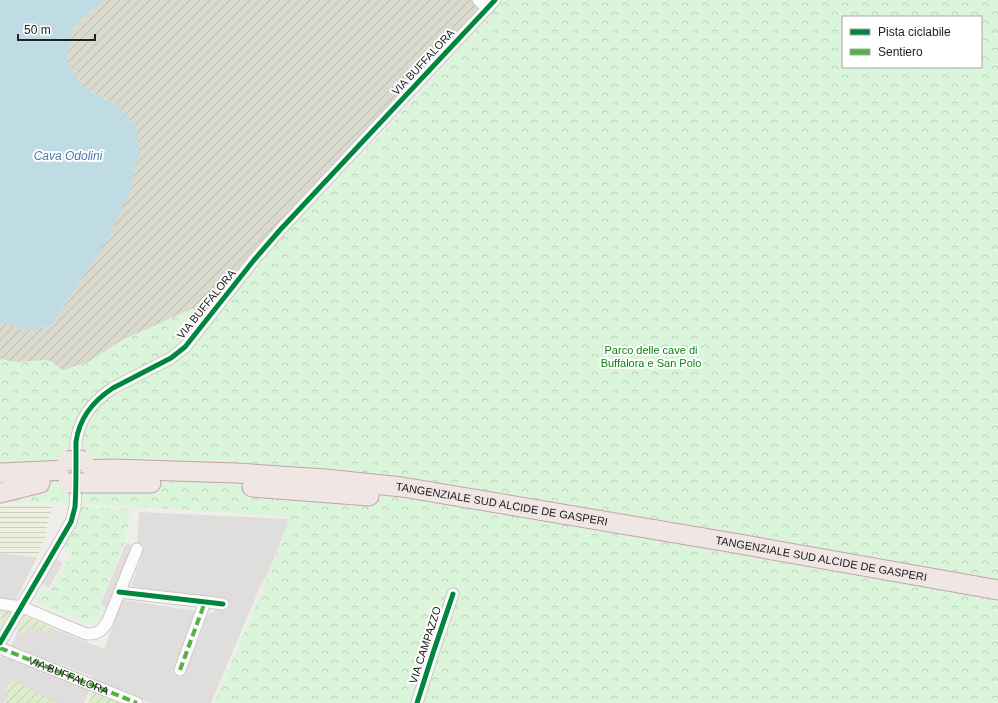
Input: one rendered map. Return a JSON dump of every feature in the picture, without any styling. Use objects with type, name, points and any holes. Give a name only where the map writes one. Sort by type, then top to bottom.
[{"type":"highway","points":[[0,464],[76,471]]},
{"type":"highway","name":"TANGENZIALE SUD ALCIDE DE GASPERI","points":[[0,473],[112,469],[325,479],[402,487],[728,542],[998,590]]},
{"type":"highway","name":"TANGENZIALE SUD ALCIDE DE GASPERI","points":[[0,486],[40,483],[76,471],[127,483],[236,486],[360,495],[400,500],[736,556],[998,603]]},
{"type":"highway","points":[[0,493],[40,483]]},
{"type":"street","name":"VIA BUFFALORA","points":[[0,643],[71,522],[75,507],[76,442],[83,420],[89,409],[104,394],[113,388],[171,358],[185,347],[254,260],[280,230],[491,4],[478,0]]},
{"type":"street","points":[[0,604],[22,607],[86,634],[94,634],[101,631],[107,623],[137,549]]},
{"type":"street","points":[[119,592],[224,604]]},
{"type":"street","name":"VIA CAMPAZZO","points":[[417,703],[453,594]]},
{"type":"street","points":[[180,670],[205,602]]},
{"type":"street","name":"VIA BUFFALORA","points":[[0,648],[137,703]]},
{"type":"shaded area","points":[[103,0],[487,0],[201,319],[65,371],[0,361],[0,322],[30,331],[52,325],[79,282],[117,105],[84,88],[66,61],[74,26]]},
{"type":"shaded area","points":[[139,512],[289,519],[268,574],[259,589],[211,703],[151,703],[93,680],[94,677],[11,646],[24,617],[104,649],[123,600],[197,611],[172,672],[182,678],[199,639],[207,615],[220,608],[228,609],[230,602],[131,586],[145,546],[137,544]]},
{"type":"shaded area","points":[[126,543],[134,546],[108,609],[100,605]]},
{"type":"shaded area","points":[[0,553],[37,557],[16,600],[0,598]]},
{"type":"shaded area","points":[[56,559],[63,563],[49,588],[42,584]]},
{"type":"shaded area","points":[[2,655],[91,687],[84,703],[0,703],[0,658]]},
{"type":"green space","name":"Parco delle cave di Buffalora e San Polo","points":[[504,0],[998,0],[998,703],[214,703],[265,584],[291,517],[37,502],[0,503],[0,359],[16,362],[48,360],[63,370],[88,362],[122,340],[191,309],[220,315],[255,269],[294,224],[398,117]]},
{"type":"green space","points":[[52,505],[44,540],[37,557],[0,553],[0,506]]},
{"type":"green space","points":[[82,507],[131,509],[125,541],[98,607],[105,610],[100,620],[89,624],[36,602],[42,589],[50,591],[72,553],[63,548]]},
{"type":"green space","points":[[0,609],[11,610],[0,632],[1,613]]},
{"type":"green space","points":[[24,616],[53,628],[51,634],[29,626],[25,634],[17,631]]},
{"type":"green space","points":[[11,680],[29,688],[29,690],[59,703],[3,703],[8,695],[4,692]]},
{"type":"green space","points":[[93,690],[124,703],[88,703]]},
{"type":"water","name":"Cava Odolini","points":[[0,0],[103,0],[74,26],[66,61],[84,88],[117,105],[135,126],[140,148],[129,193],[109,237],[52,325],[30,331],[0,322]]},
{"type":"marked path","points":[[180,670],[205,602]]},
{"type":"marked path","points":[[0,648],[137,703]]},
{"type":"cycle path","points":[[0,643],[71,522],[75,507],[76,442],[80,426],[88,411],[99,399],[113,388],[171,358],[185,347],[254,260],[280,230],[495,0]]},
{"type":"cycle path","points":[[119,592],[223,604]]},
{"type":"cycle path","points":[[417,703],[453,594]]}]
